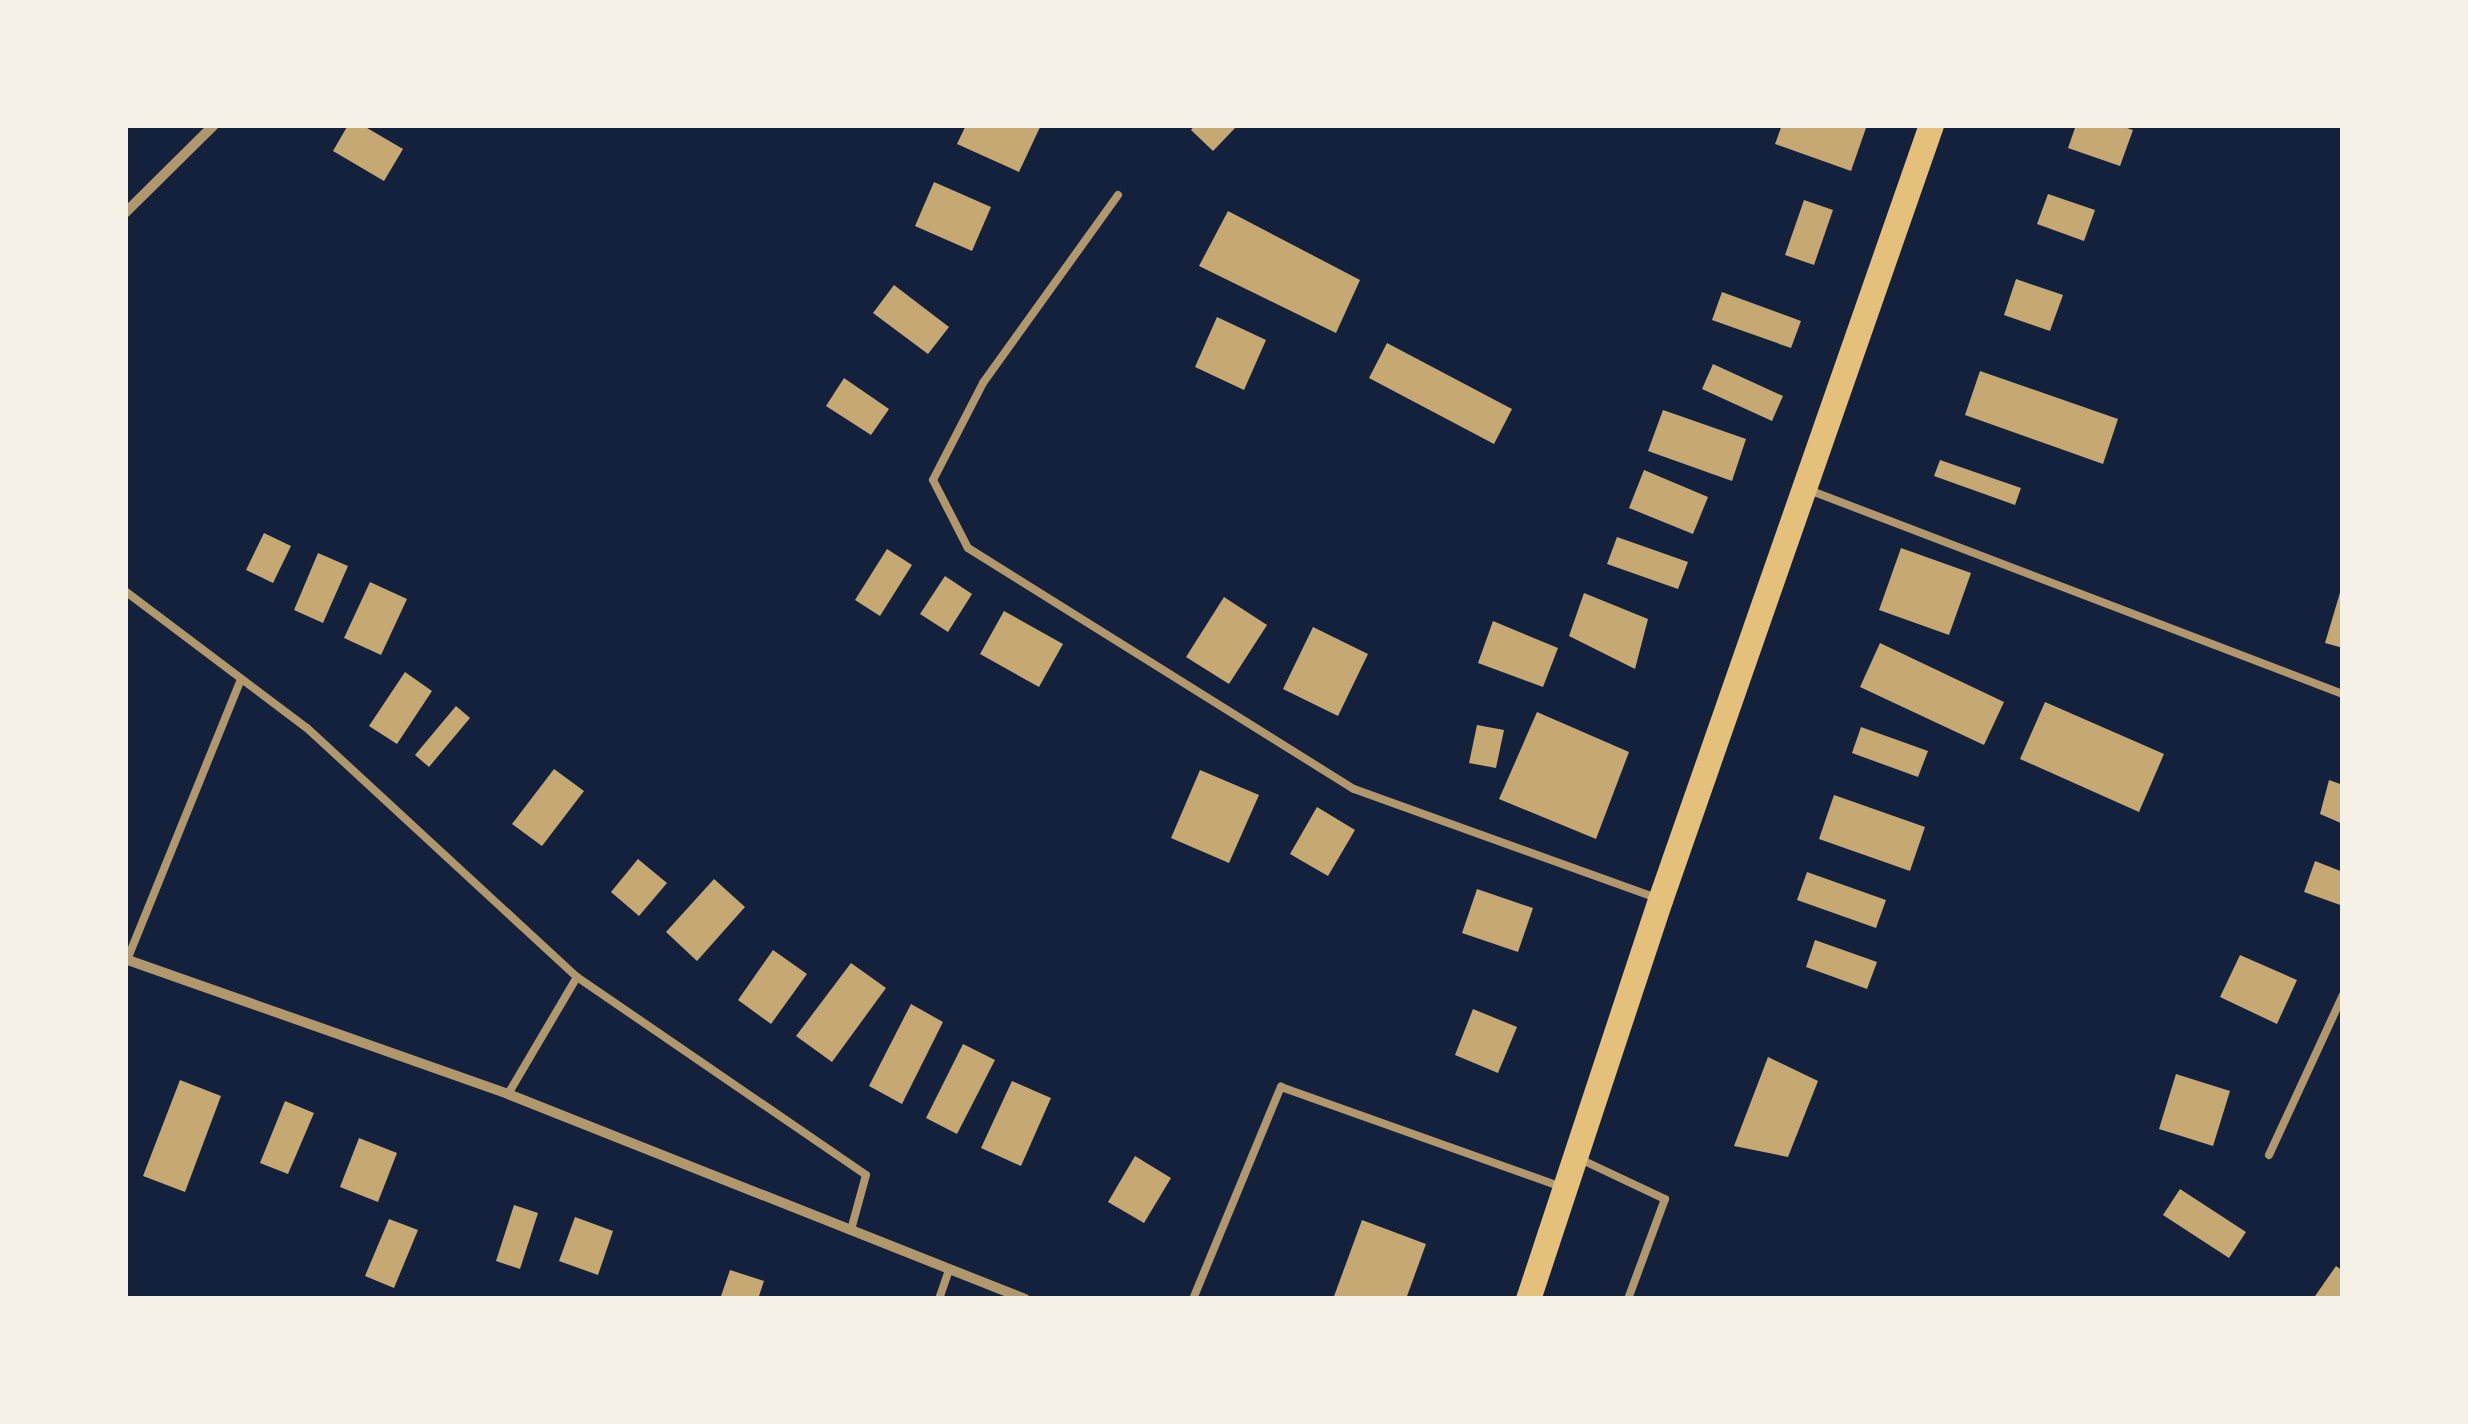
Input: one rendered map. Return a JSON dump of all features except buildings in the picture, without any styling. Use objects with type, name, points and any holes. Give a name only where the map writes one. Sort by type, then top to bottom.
[{"type":"main road","points":[[1528,1299],[1660,900],[1931,125]]},
{"type":"street","points":[[125,213],[214,125]]},
{"type":"street","points":[[126,959],[508,1094],[1025,1299]]},
{"type":"lane","points":[[1118,195],[983,383],[933,480],[968,548],[1354,789],[1660,900]]},
{"type":"lane","points":[[1804,488],[2343,694]]},
{"type":"lane","points":[[125,592],[306,728],[577,977],[866,1175],[850,1230]]},
{"type":"lane","points":[[126,959],[241,679]]},
{"type":"lane","points":[[508,1094],[577,977]]},
{"type":"lane","points":[[2270,1155],[2343,995]]},
{"type":"lane","points":[[1192,1299],[1281,1087],[1566,1188]]},
{"type":"lane","points":[[1576,1157],[1665,1199],[1628,1299]]},
{"type":"lane","points":[[939,1299],[950,1270]]}]
